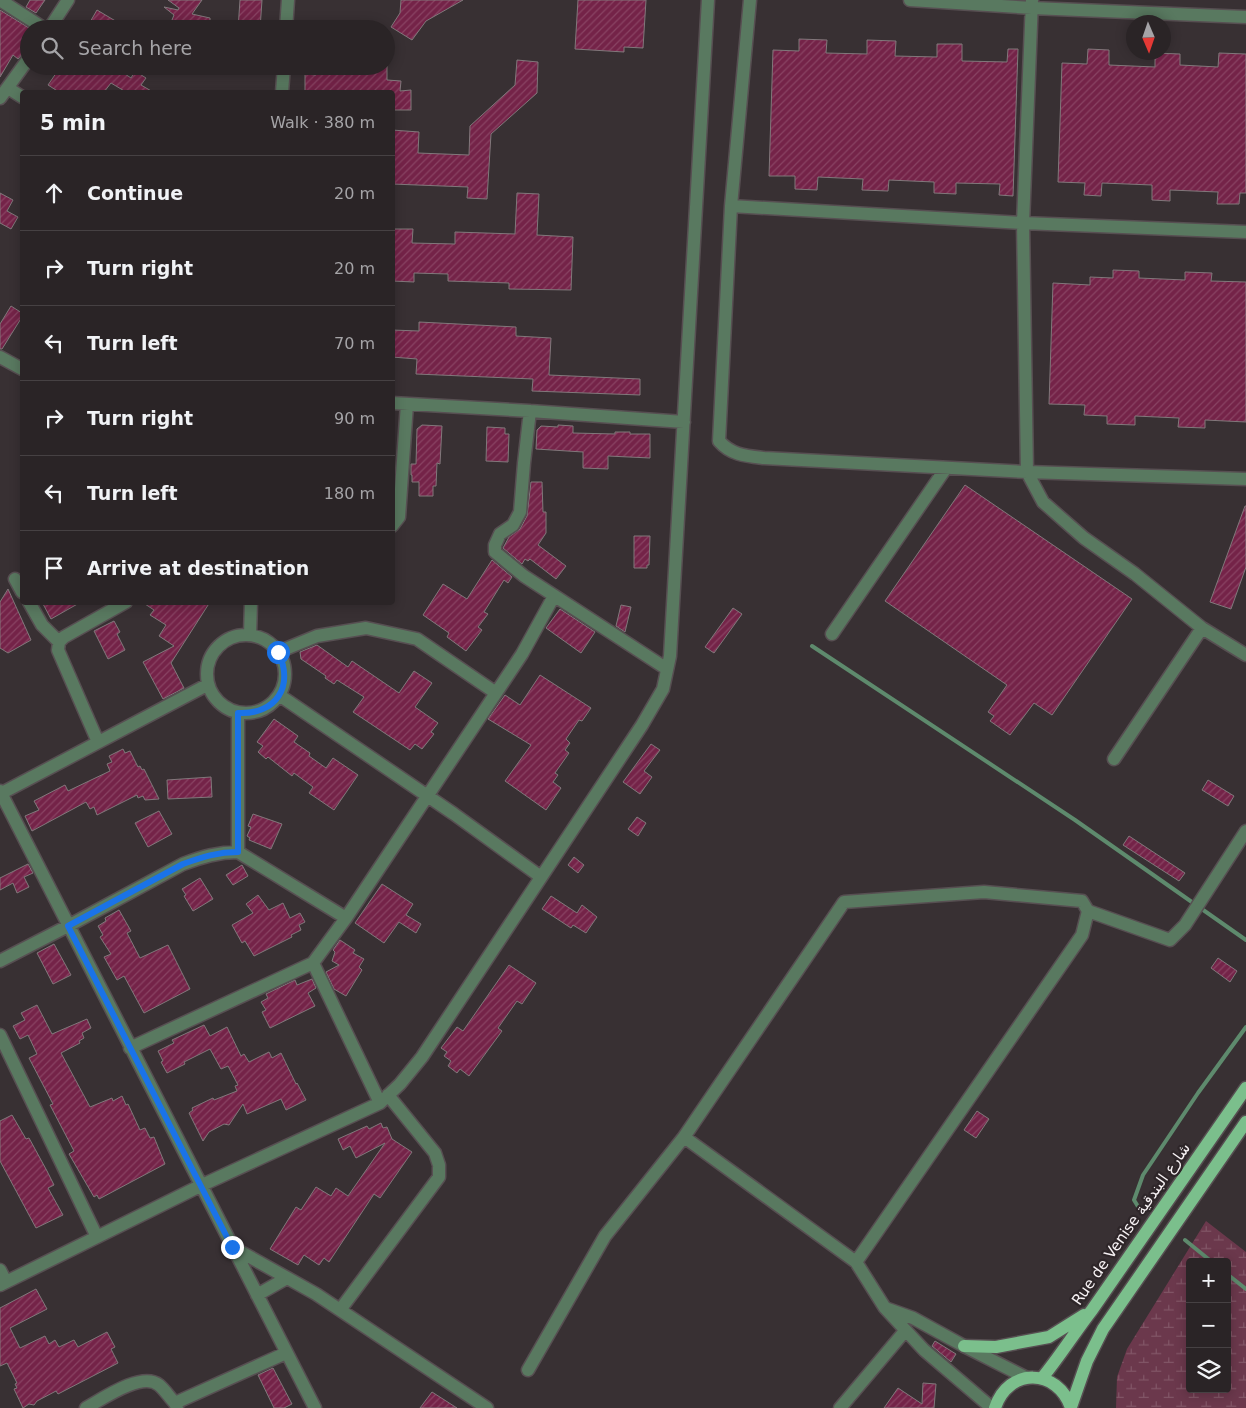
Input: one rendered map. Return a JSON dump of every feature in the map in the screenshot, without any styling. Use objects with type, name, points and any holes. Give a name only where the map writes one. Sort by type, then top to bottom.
[{"type":"main road","name":"Rue de Venise شارع البندقية","points":[[1042,1378],[1057,1360],[1246,1088]]},
{"type":"main road","points":[[1071,1408],[1087,1361],[1103,1329],[1246,1122]]},
{"type":"main road","points":[[964,1346],[996,1347],[1049,1337],[1092,1310]]},
{"type":"main road","points":[[994,1408],[1005,1389],[1015,1382],[1027,1378],[1042,1378],[1052,1382],[1061,1389],[1067,1397],[1071,1408]]},
{"type":"street","points":[[0,0],[32,20]]},
{"type":"street","points":[[54,20],[68,0]]},
{"type":"street","points":[[287,20],[288,0]]},
{"type":"street","points":[[0,1270],[3,1283],[200,1186],[384,1099],[400,1084],[422,1057],[642,725],[663,689],[670,656],[708,0]]},
{"type":"street","points":[[750,0],[731,206],[719,441],[726,449],[736,454],[764,458],[1027,472],[1246,479]]},
{"type":"street","points":[[910,0],[1032,4],[1246,17]]},
{"type":"street","points":[[1032,4],[1023,223],[1027,472],[1043,502],[1084,538],[1135,574],[1202,628],[1246,655]]},
{"type":"street","points":[[0,98],[20,71]]},
{"type":"street","points":[[282,90],[283,75]]},
{"type":"street","points":[[8,88],[20,96]]},
{"type":"street","points":[[731,206],[1023,223],[1246,232]]},
{"type":"street","points":[[0,357],[20,368]]},
{"type":"street","points":[[395,403],[684,422]]},
{"type":"street","points":[[395,522],[399,517],[407,404]]},
{"type":"street","points":[[530,411],[520,512],[513,525],[500,534],[494,548],[495,552],[524,576],[667,669]]},
{"type":"street","points":[[832,634],[946,468]]},
{"type":"street","points":[[15,580],[20,589]]},
{"type":"street","points":[[130,1048],[313,963],[346,918],[522,654],[554,596]]},
{"type":"street","points":[[31,605],[42,625],[59,642]]},
{"type":"street","points":[[98,742],[58,650],[59,642],[64,637],[121,605]]},
{"type":"street","points":[[250,635],[251,605]]},
{"type":"street","points":[[278,652],[317,636],[366,628],[417,639],[496,693]]},
{"type":"street","points":[[1114,759],[1202,628]]},
{"type":"street","points":[[239,635],[250,635],[266,641],[278,652],[283,662],[285,673],[284,685],[272,704],[250,714],[238,713],[228,710],[219,704],[212,695],[207,685],[207,668],[212,653],[228,639],[239,635]]},
{"type":"street","points":[[207,685],[1,793],[315,1408]]},
{"type":"street","points":[[279,695],[542,876]]},
{"type":"street","points":[[238,713],[238,852]]},
{"type":"street","points":[[528,1370],[604,1236],[684,1137],[844,902],[984,892],[1082,901],[1088,911],[1170,940],[1185,925],[1246,831]]},
{"type":"street","points":[[0,961],[183,864],[203,856],[224,852],[238,852],[346,918]]},
{"type":"street","points":[[856,1262],[1082,935],[1088,911]]},
{"type":"street","points":[[313,963],[384,1099],[435,1153],[439,1165],[438,1177],[340,1310]]},
{"type":"street","points":[[0,1035],[97,1237]]},
{"type":"street","points":[[684,1137],[856,1262],[885,1308],[905,1331],[924,1350],[994,1408]]},
{"type":"street","points":[[232,1247],[340,1310],[488,1408]]},
{"type":"street","points":[[257,1295],[287,1278]]},
{"type":"street","points":[[885,1308],[913,1318],[1027,1378]]},
{"type":"street","points":[[840,1408],[905,1331]]},
{"type":"street","points":[[86,1408],[133,1383],[146,1382],[158,1384],[176,1406],[286,1353]]},
{"type":"green space","points":[[1206,1221],[1246,1252],[1246,1408],[1116,1408],[1117,1377],[1127,1349]]},
{"type":"building","points":[[30,0],[45,0],[36,13],[26,7]]},
{"type":"building","points":[[168,0],[202,0],[192,14],[210,18],[210,20],[172,20],[174,15],[164,7],[178,10],[179,8]]},
{"type":"building","points":[[240,0],[262,0],[261,20],[239,20]]},
{"type":"building","points":[[401,0],[463,0],[426,21],[412,40],[395,29],[395,21],[400,13]]},
{"type":"building","points":[[578,0],[646,0],[643,48],[624,47],[624,52],[575,49]]},
{"type":"building","points":[[0,10],[20,22],[20,57],[18,59],[13,55],[0,77]]},
{"type":"building","points":[[97,10],[114,20],[91,20]]},
{"type":"building","points":[[799,39],[827,40],[826,53],[867,54],[867,40],[896,41],[895,56],[937,57],[937,44],[962,44],[962,61],[1007,62],[1008,49],[1018,49],[1013,196],[999,195],[1000,184],[956,183],[956,194],[934,193],[934,182],[889,180],[888,191],[862,190],[863,179],[818,177],[817,190],[795,189],[795,176],[769,176],[773,50],[799,51]]},
{"type":"building","points":[[1088,49],[1109,50],[1109,65],[1155,67],[1155,60],[1171,60],[1171,54],[1180,54],[1180,65],[1218,67],[1219,53],[1246,54],[1246,193],[1240,193],[1239,204],[1217,204],[1218,192],[1170,190],[1170,201],[1152,200],[1152,185],[1102,183],[1101,196],[1084,195],[1085,183],[1058,182],[1062,63],[1087,64]]},
{"type":"building","points":[[517,60],[538,62],[537,93],[491,134],[487,199],[467,198],[468,187],[395,184],[395,130],[419,132],[418,153],[469,155],[470,126],[515,85]]},
{"type":"building","points":[[55,75],[126,75],[131,78],[133,75],[141,75],[146,78],[141,85],[150,90],[123,90],[111,83],[106,90],[56,90],[48,85]]},
{"type":"building","points":[[305,75],[387,75],[387,80],[401,81],[400,91],[411,90],[411,110],[395,110],[395,90],[305,90]]},
{"type":"building","points":[[0,193],[13,200],[7,211],[18,217],[11,229],[0,223]]},
{"type":"building","points":[[517,193],[539,194],[537,235],[573,237],[571,290],[509,289],[509,283],[448,281],[448,274],[414,273],[414,282],[395,281],[395,229],[413,229],[412,243],[455,244],[455,232],[515,234]]},
{"type":"building","points":[[1113,270],[1139,271],[1139,278],[1185,280],[1185,272],[1212,273],[1211,281],[1246,282],[1246,422],[1205,420],[1205,428],[1178,427],[1179,418],[1135,416],[1135,425],[1107,424],[1107,416],[1084,415],[1085,405],[1049,404],[1053,283],[1090,285],[1090,277],[1113,278]]},
{"type":"building","points":[[11,306],[20,312],[20,320],[2,349],[0,349],[0,324]]},
{"type":"building","points":[[419,322],[516,327],[516,336],[551,338],[549,375],[640,379],[640,395],[532,391],[533,379],[416,374],[417,359],[395,357],[395,330],[419,331]]},
{"type":"building","points":[[422,425],[442,426],[440,464],[437,463],[436,486],[433,486],[433,496],[419,496],[419,482],[412,482],[411,464],[416,464],[417,429]]},
{"type":"building","points":[[558,425],[573,426],[573,433],[615,434],[615,432],[630,432],[630,434],[650,434],[650,458],[608,456],[608,469],[583,468],[583,452],[536,449],[537,430],[541,426],[558,427]]},
{"type":"building","points":[[487,427],[505,428],[505,434],[509,434],[508,462],[486,461]]},
{"type":"building","points":[[531,482],[542,482],[543,512],[546,512],[546,533],[538,545],[566,566],[556,579],[530,559],[528,561],[525,559],[522,564],[503,548],[509,537],[520,529],[527,516]]},
{"type":"building","points":[[965,485],[1132,599],[1052,715],[1034,703],[1010,735],[990,721],[994,716],[988,712],[1007,685],[885,601]]},
{"type":"building","points":[[1245,506],[1246,567],[1231,609],[1210,602]]},
{"type":"building","points":[[634,536],[650,536],[649,565],[647,565],[647,568],[634,568]]},
{"type":"building","points":[[492,560],[512,577],[508,583],[504,580],[484,612],[488,614],[478,627],[482,630],[466,651],[447,637],[449,633],[423,615],[443,584],[467,599]]},
{"type":"building","points":[[8,589],[31,640],[8,653],[0,648],[0,602]]},
{"type":"building","points":[[44,605],[76,605],[51,619]]},
{"type":"building","points":[[146,605],[208,605],[171,663],[184,688],[163,699],[143,662],[174,646],[159,636],[166,625],[150,615],[154,610]]},
{"type":"building","points":[[621,605],[631,607],[625,632],[616,626]]},
{"type":"building","points":[[733,608],[742,614],[714,653],[705,647]]},
{"type":"building","points":[[560,609],[595,632],[581,653],[546,628]]},
{"type":"building","points":[[114,621],[120,632],[117,634],[125,650],[108,659],[94,631]]},
{"type":"building","points":[[317,645],[348,667],[352,661],[399,693],[414,671],[432,683],[415,707],[438,723],[431,732],[434,734],[422,749],[415,744],[410,750],[353,712],[364,697],[337,680],[334,684],[325,678],[326,676],[301,659],[300,652]]},
{"type":"building","points":[[540,675],[591,708],[582,721],[579,720],[566,739],[570,743],[565,750],[569,753],[555,773],[558,775],[553,782],[561,788],[546,810],[505,781],[531,745],[488,719],[505,695],[520,705]]},
{"type":"building","points":[[274,719],[298,736],[294,742],[310,753],[309,756],[326,768],[333,758],[358,775],[334,810],[309,793],[313,787],[294,773],[292,776],[268,757],[266,759],[258,752],[263,746],[257,742]]},
{"type":"building","points":[[651,744],[660,750],[644,771],[652,777],[640,794],[623,782]]},
{"type":"building","points":[[123,749],[125,753],[130,751],[138,767],[140,766],[142,770],[144,769],[159,799],[145,800],[143,796],[138,798],[137,795],[97,815],[94,807],[90,809],[86,802],[32,831],[25,816],[39,810],[34,801],[65,785],[68,791],[110,771],[107,764],[112,762],[109,756]]},
{"type":"building","points":[[211,777],[212,797],[168,799],[167,780]]},
{"type":"building","points":[[1208,780],[1234,796],[1228,806],[1202,790]]},
{"type":"building","points":[[159,811],[172,834],[148,847],[135,823]]},
{"type":"building","points":[[253,814],[282,824],[271,849],[249,840],[250,838],[247,836],[251,827],[248,826]]},
{"type":"building","points":[[637,817],[646,823],[638,836],[628,829]]},
{"type":"building","points":[[1129,836],[1185,873],[1179,881],[1123,845]]},
{"type":"building","points":[[574,857],[584,865],[578,873],[568,865]]},
{"type":"building","points":[[28,864],[33,873],[24,877],[29,887],[17,893],[13,883],[0,890],[0,878]]},
{"type":"building","points":[[242,865],[248,876],[233,885],[226,875]]},
{"type":"building","points":[[200,878],[213,899],[193,911],[182,889]]},
{"type":"building","points":[[382,884],[413,904],[406,915],[421,924],[416,933],[399,922],[384,943],[355,923]]},
{"type":"building","points":[[258,895],[269,910],[283,903],[290,918],[300,913],[305,922],[299,925],[301,930],[291,935],[292,937],[254,956],[245,941],[242,943],[232,925],[253,913],[246,904]]},
{"type":"building","points":[[551,896],[577,913],[582,905],[597,917],[586,933],[573,925],[571,928],[542,909]]},
{"type":"building","points":[[119,910],[131,931],[127,933],[140,958],[168,945],[190,989],[144,1013],[124,976],[117,980],[104,957],[111,954],[100,937],[103,935],[98,926],[106,921],[105,918]]},
{"type":"building","points":[[340,940],[355,950],[353,953],[364,959],[359,967],[362,970],[346,996],[334,989],[326,972],[339,965],[332,961],[335,952],[333,950]]},
{"type":"building","points":[[54,944],[71,975],[53,984],[37,953]]},
{"type":"building","points":[[1218,958],[1237,971],[1230,982],[1211,968]]},
{"type":"building","points":[[509,965],[536,983],[522,1004],[517,1001],[498,1028],[502,1031],[469,1076],[460,1069],[457,1073],[448,1066],[451,1061],[444,1056],[447,1052],[441,1048],[457,1027],[463,1031]]},
{"type":"building","points":[[312,979],[316,988],[308,993],[315,1006],[270,1028],[262,1012],[266,1010],[261,1002],[268,998],[266,994],[295,980],[297,985]]},
{"type":"building","points":[[37,1005],[52,1034],[87,1019],[91,1028],[82,1033],[84,1038],[79,1041],[80,1043],[61,1053],[90,1107],[112,1098],[113,1101],[122,1096],[126,1105],[128,1104],[140,1130],[145,1128],[150,1138],[154,1137],[165,1164],[99,1199],[97,1195],[94,1197],[69,1154],[74,1151],[50,1105],[53,1104],[29,1058],[37,1054],[28,1035],[20,1039],[13,1026],[25,1020],[21,1013]]},
{"type":"building","points":[[204,1025],[210,1036],[227,1027],[241,1056],[244,1054],[249,1062],[269,1052],[272,1058],[281,1053],[306,1100],[286,1110],[281,1099],[247,1114],[243,1104],[229,1125],[224,1124],[209,1132],[203,1141],[189,1113],[193,1110],[192,1108],[213,1098],[214,1100],[237,1091],[235,1086],[238,1085],[228,1066],[221,1069],[210,1049],[167,1073],[158,1051],[174,1043],[172,1040]]},
{"type":"building","points":[[977,1111],[989,1119],[976,1138],[964,1130]]},
{"type":"building","points":[[12,1115],[26,1139],[29,1138],[47,1171],[54,1185],[48,1188],[63,1215],[36,1228],[0,1161],[0,1121]]},
{"type":"building","points":[[381,1123],[383,1128],[387,1127],[392,1139],[412,1152],[380,1198],[374,1194],[329,1262],[324,1258],[319,1265],[304,1255],[298,1265],[270,1249],[296,1207],[301,1210],[316,1187],[331,1196],[336,1188],[348,1196],[385,1143],[356,1158],[350,1146],[343,1150],[338,1139],[367,1126],[369,1129]]},
{"type":"building","points":[[36,1289],[47,1309],[10,1328],[20,1348],[45,1336],[49,1344],[55,1340],[59,1347],[74,1340],[78,1347],[107,1332],[115,1347],[111,1349],[118,1363],[58,1394],[56,1391],[37,1401],[34,1405],[29,1404],[23,1408],[14,1389],[17,1388],[15,1384],[17,1383],[7,1363],[0,1366],[0,1308]]},
{"type":"building","points":[[935,1341],[956,1354],[951,1362],[932,1346]]},
{"type":"building","points":[[273,1368],[292,1404],[284,1408],[274,1408],[258,1375]]},
{"type":"building","points":[[923,1383],[936,1384],[934,1408],[884,1408],[898,1388],[922,1404]]},
{"type":"building","points":[[432,1392],[457,1408],[420,1408]]},
{"type":"waterway","points":[[812,646],[1075,820],[1246,940]]},
{"type":"waterway","points":[[1142,1213],[1134,1200],[1143,1175],[1198,1093],[1246,1027]]},
{"type":"waterway","points":[[1185,1240],[1207,1258]]},
{"type":"waterway","points":[[1231,1277],[1246,1289]]},
{"type":"route","points":[[232,1247],[68,926],[183,864],[203,856],[224,852],[238,852],[238,713],[250,714],[262,710],[272,704],[279,695],[284,685],[285,673],[283,662],[278,652]]}]
